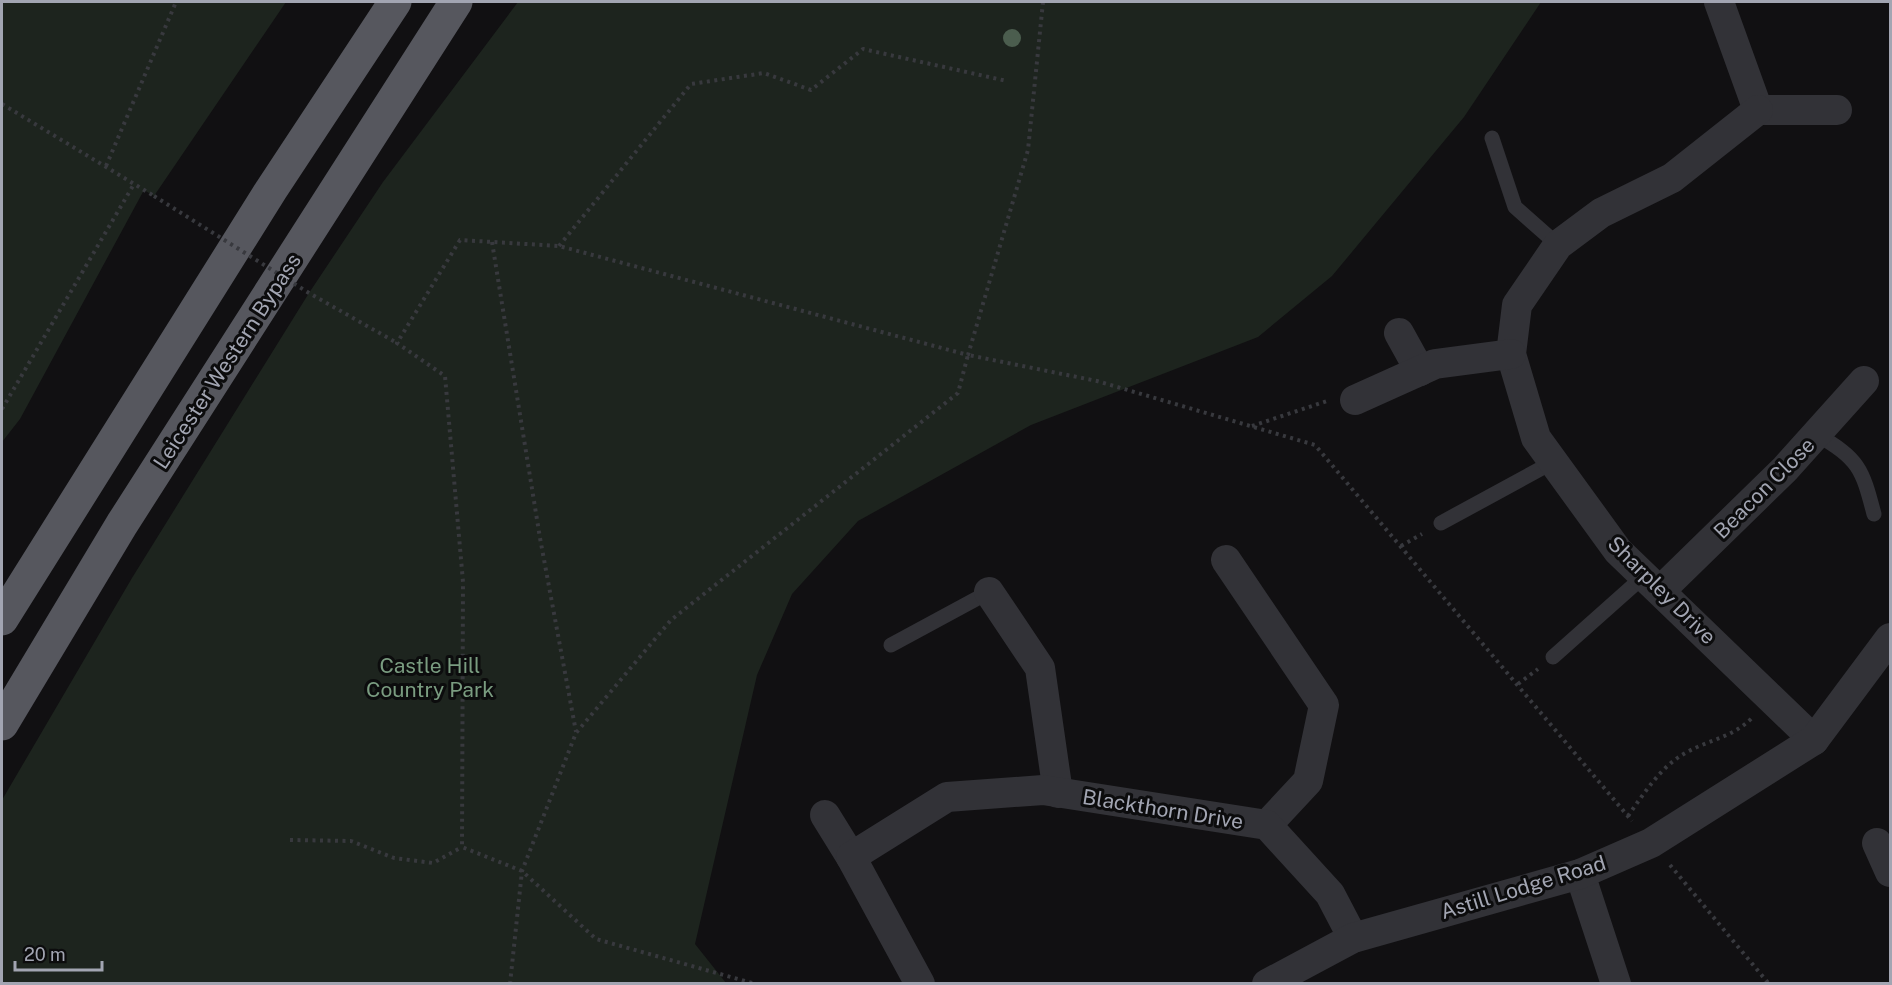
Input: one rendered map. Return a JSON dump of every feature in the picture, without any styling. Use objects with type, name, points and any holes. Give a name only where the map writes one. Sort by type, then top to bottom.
[{"type":"highway","points":[[2,619],[259,210],[395,2]]},
{"type":"highway","name":"Leicester Western Bypass","points":[[2,724],[122,524],[456,2]]},
{"type":"street","points":[[1719,2],[1758,110],[1837,110]]},
{"type":"street","name":"Sharpley Drive","points":[[1758,110],[1672,178],[1601,213],[1558,245],[1517,305],[1511,354],[1536,438],[1618,551],[1814,740]]},
{"type":"street","points":[[1399,333],[1420,371]]},
{"type":"street","points":[[1355,400],[1435,364],[1511,354]]},
{"type":"street","name":"Beacon Close","points":[[1652,584],[1785,469],[1864,381]]},
{"type":"street","name":"Blackthorn Drive","points":[[1226,560],[1324,705],[1308,781],[1267,825]]},
{"type":"street","name":"Blackthorn Drive","points":[[989,592],[1040,668],[1058,793]]},
{"type":"street","name":"Astill Lodge Road","points":[[1267,984],[1353,938],[1580,874],[1651,843],[1814,740],[1890,638]]},
{"type":"street","name":"Blackthorn Drive","points":[[850,857],[947,797],[1043,790],[1267,825],[1330,894],[1353,938]]},
{"type":"street","points":[[825,815],[920,984]]},
{"type":"street","points":[[1877,843],[1890,872]]},
{"type":"street","points":[[1580,874],[1616,984]]},
{"type":"lane","points":[[1492,138],[1515,207],[1558,245]]},
{"type":"lane","points":[[1816,434],[1845,451],[1863,474],[1874,514]]},
{"type":"lane","points":[[1441,523],[1553,462]]},
{"type":"lane","points":[[1553,657],[1652,584]]},
{"type":"lane","points":[[891,645],[989,592]]},
{"type":"path","points":[[106,166],[176,2]]},
{"type":"path","points":[[510,984],[522,871],[576,733],[671,620],[958,393],[1028,150],[1044,2]]},
{"type":"path","points":[[559,246],[691,84],[764,73],[811,90],[864,49],[1008,81]]},
{"type":"path","points":[[2,104],[309,293],[397,343],[445,376],[463,582],[462,847]]},
{"type":"path","points":[[2,410],[134,184]]},
{"type":"path","points":[[397,343],[460,240],[559,246],[968,355],[1097,381],[1315,445],[1769,984]]},
{"type":"path","points":[[492,242],[540,538],[576,733]]},
{"type":"path","points":[[1252,426],[1332,400],[1355,400]]},
{"type":"path","points":[[1628,816],[1662,769],[1686,752],[1737,732],[1772,700]]},
{"type":"path","points":[[290,840],[351,841],[394,858],[433,863],[462,847]]},
{"type":"path","points":[[462,847],[522,871],[596,939],[752,983]]},
{"type":"green space","points":[[2,2],[286,2],[154,196],[144,190],[20,419],[2,442]]},
{"type":"green space","name":"Castle Hill Country Park","points":[[518,2],[1541,2],[1464,117],[1332,276],[1258,337],[1031,425],[858,521],[792,594],[757,675],[695,944],[726,983],[2,983],[2,800],[132,578],[309,293],[383,182]]}]
